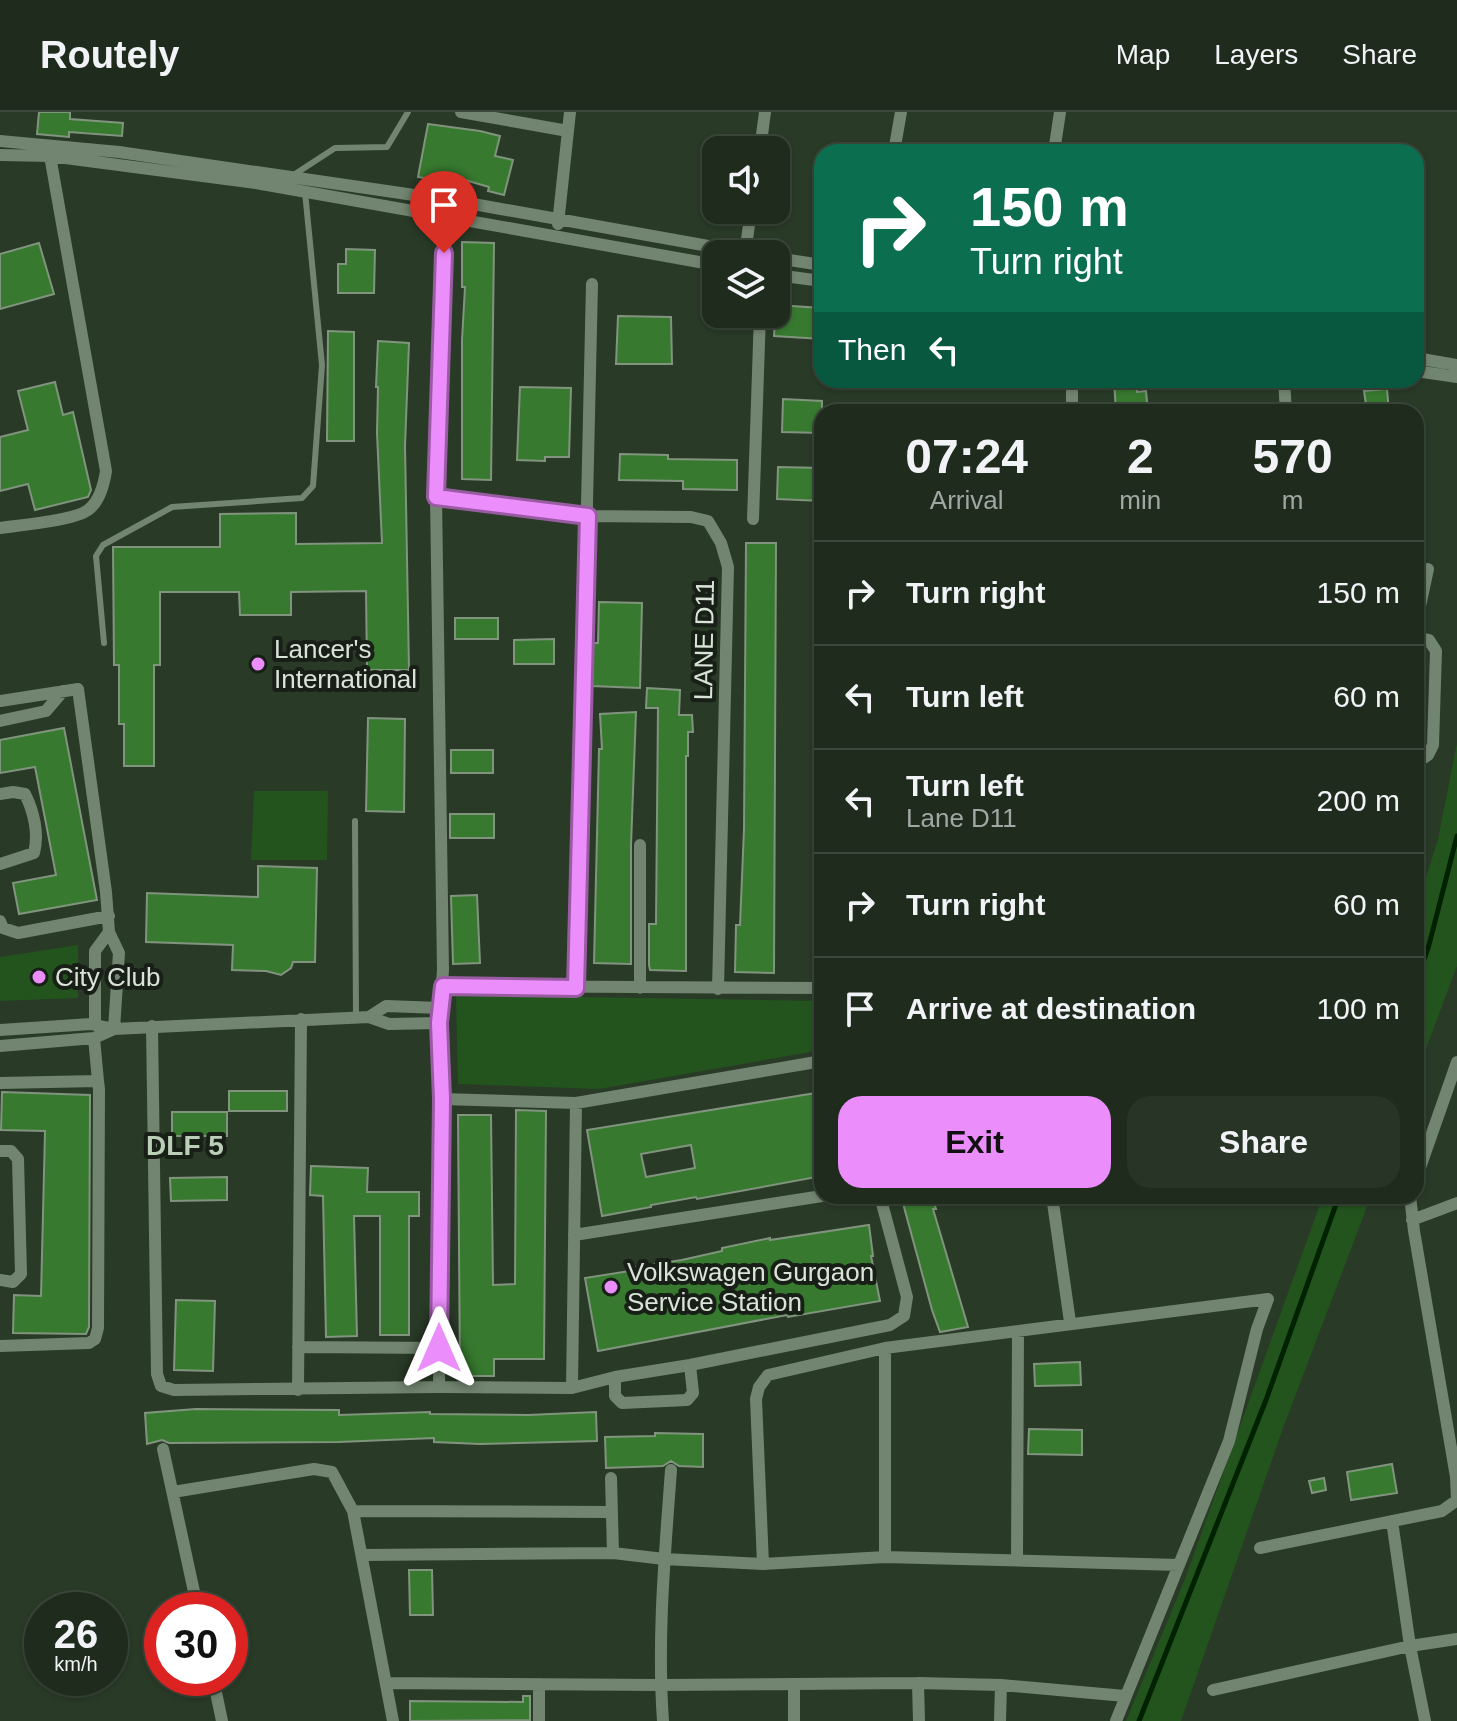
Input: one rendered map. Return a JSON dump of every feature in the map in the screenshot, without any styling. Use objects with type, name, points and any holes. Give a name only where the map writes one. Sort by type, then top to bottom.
[{"type":"street","points":[[461,112],[568,131]]},
{"type":"street","points":[[557,235],[570,112]]},
{"type":"street","points":[[762,136],[765,112]]},
{"type":"street","points":[[895,144],[901,112]]},
{"type":"street","points":[[1055,144],[1060,112]]},
{"type":"street","points":[[0,141],[119,152],[290,177],[702,246]]},
{"type":"street","points":[[0,155],[50,156],[305,192],[702,262]]},
{"type":"street","points":[[0,528],[76,516],[90,509],[103,488],[106,471],[50,156]]},
{"type":"street","points":[[439,1387],[442,1099],[439,1023],[443,986],[436,497],[444,253]]},
{"type":"street","points":[[790,260],[814,264]]},
{"type":"street","points":[[790,277],[814,280]]},
{"type":"street","points":[[576,988],[592,284]]},
{"type":"street","points":[[753,519],[760,328]]},
{"type":"street","points":[[1424,359],[1457,365]]},
{"type":"street","points":[[1424,372],[1457,377]]},
{"type":"street","name":"LANE D11","points":[[436,497],[588,516],[691,517],[708,521],[721,543],[728,567],[718,989]]},
{"type":"street","points":[[1424,588],[1428,569]]},
{"type":"street","points":[[1424,639],[1429,640],[1436,651],[1433,745],[1424,758]]},
{"type":"street","points":[[0,701],[78,689],[109,932],[119,953],[114,1029]]},
{"type":"street","points":[[0,721],[46,711],[63,691]]},
{"type":"street","points":[[0,794],[25,794],[32,808],[37,843],[34,853],[0,864]]},
{"type":"street","points":[[640,845],[640,988]]},
{"type":"street","points":[[0,921],[3,928],[18,933],[109,916]]},
{"type":"street","points":[[0,1346],[89,1343],[95,1339],[98,1328],[95,951],[109,932]]},
{"type":"street","points":[[443,986],[814,988]]},
{"type":"street","points":[[362,1018],[386,1006],[440,1008]]},
{"type":"street","points":[[0,1046],[152,1026],[362,1018],[389,1024],[439,1023]]},
{"type":"street","points":[[298,1390],[301,1019]]},
{"type":"street","points":[[152,1026],[157,1374],[161,1386],[174,1390],[572,1388],[615,1377],[890,1325],[904,1316],[907,1297],[882,1204]]},
{"type":"street","points":[[0,1030],[95,1032]]},
{"type":"street","points":[[442,1099],[576,1103],[814,1062]]},
{"type":"street","points":[[1424,1156],[1457,1062]]},
{"type":"street","points":[[0,1083],[98,1081]]},
{"type":"street","points":[[572,1388],[576,1103]]},
{"type":"street","points":[[0,1151],[11,1151],[18,1159],[21,1274],[13,1282],[0,1280]]},
{"type":"street","points":[[574,1235],[814,1197]]},
{"type":"street","points":[[1412,1220],[1457,1203]]},
{"type":"street","points":[[1053,1204],[1070,1322]]},
{"type":"street","points":[[1260,1548],[1442,1511],[1457,1500],[1456,1477],[1411,1204]]},
{"type":"street","points":[[763,1564],[756,1399],[759,1387],[768,1375],[885,1348],[1268,1299],[1257,1329],[1229,1441],[1116,1721]]},
{"type":"street","points":[[1017,1559],[1018,1331]]},
{"type":"street","points":[[298,1347],[439,1348]]},
{"type":"street","points":[[885,1348],[885,1557]]},
{"type":"street","points":[[615,1377],[615,1396],[622,1403],[687,1400],[693,1393],[690,1365]]},
{"type":"street","points":[[163,1449],[194,1592]]},
{"type":"street","points":[[173,1492],[314,1469],[332,1472],[353,1511],[393,1721]]},
{"type":"street","points":[[663,1721],[660,1685],[664,1559],[671,1470]]},
{"type":"street","points":[[611,1478],[613,1553]]},
{"type":"street","points":[[353,1511],[611,1512]]},
{"type":"street","points":[[1392,1521],[1410,1646],[1425,1721]]},
{"type":"street","points":[[362,1555],[613,1553],[763,1564],[885,1557],[1179,1565]]},
{"type":"street","points":[[1213,1690],[1410,1646],[1457,1639]]},
{"type":"street","points":[[386,1683],[918,1683],[1001,1685],[1125,1696]]},
{"type":"street","points":[[918,1683],[919,1721]]},
{"type":"street","points":[[539,1684],[539,1721]]},
{"type":"street","points":[[794,1684],[794,1721]]},
{"type":"street","points":[[1000,1721],[1001,1685]]},
{"type":"street","points":[[217,1696],[222,1721]]},
{"type":"lane","points":[[290,177],[335,148],[387,147],[408,112]]},
{"type":"lane","points":[[104,643],[96,556],[103,545],[172,507],[302,498],[313,486],[322,365],[305,192]]},
{"type":"lane","points":[[355,821],[362,1018]]},
{"type":"green space","points":[[1457,743],[1457,966],[1424,1054],[1424,884],[1438,839]]},
{"type":"green space","points":[[254,791],[328,791],[327,860],[251,860]]},
{"type":"green space","name":"City Club","points":[[78,945],[78,998],[0,1001],[0,957]]},
{"type":"green space","points":[[456,995],[814,1001],[814,1051],[599,1089],[458,1084]]},
{"type":"green space","points":[[1320,1204],[1368,1204],[1282,1431],[1181,1721],[1126,1721],[1185,1579]]},
{"type":"building","points":[[39,112],[70,112],[70,119],[123,123],[122,136],[69,132],[69,137],[37,134]]},
{"type":"building","points":[[428,124],[500,136],[495,156],[513,160],[504,195],[465,180],[442,177],[441,181],[418,177]]},
{"type":"building","points":[[462,242],[494,243],[491,480],[462,479],[465,287],[462,287]]},
{"type":"building","points":[[39,243],[54,294],[0,309],[0,254]]},
{"type":"building","points":[[346,249],[375,250],[374,293],[338,293],[338,264],[346,264]]},
{"type":"building","points":[[790,306],[814,307],[814,338],[774,336],[775,328],[790,328]]},
{"type":"building","points":[[618,316],[671,317],[672,364],[616,364]]},
{"type":"building","points":[[328,331],[354,332],[354,441],[327,441]]},
{"type":"building","points":[[378,341],[409,343],[405,446],[409,670],[367,670],[366,591],[291,592],[291,615],[240,615],[239,592],[160,592],[160,665],[154,665],[154,766],[124,766],[124,724],[119,724],[119,665],[114,665],[113,547],[220,547],[220,514],[296,513],[296,544],[382,543],[376,387]]},
{"type":"building","points":[[55,382],[63,415],[73,412],[91,490],[88,497],[35,510],[28,484],[0,491],[0,437],[28,430],[18,391]]},
{"type":"building","points":[[520,387],[571,388],[569,457],[545,457],[545,461],[517,460]]},
{"type":"building","points":[[1114,388],[1146,391],[1147,404],[1116,404]]},
{"type":"building","points":[[1387,389],[1388,404],[1366,404],[1364,391]]},
{"type":"building","points":[[783,399],[822,401],[822,404],[814,404],[814,433],[782,432]]},
{"type":"building","points":[[620,454],[668,455],[668,459],[737,460],[737,490],[683,489],[683,481],[619,480]]},
{"type":"building","points":[[778,467],[814,468],[814,501],[777,499]]},
{"type":"building","points":[[746,543],[776,543],[774,973],[735,972],[744,829]]},
{"type":"building","points":[[599,602],[642,603],[640,688],[592,686],[593,643],[598,643]]},
{"type":"building","points":[[455,618],[498,618],[498,639],[455,639]]},
{"type":"building","points":[[554,639],[554,664],[514,664],[514,640]]},
{"type":"building","points":[[647,688],[680,690],[679,715],[692,715],[693,732],[688,732],[686,756],[686,971],[650,970],[649,965],[649,924],[656,924],[658,708],[646,708]]},
{"type":"building","points":[[636,712],[631,964],[594,963],[599,749],[602,749],[600,714]]},
{"type":"building","points":[[368,718],[405,719],[404,812],[366,811]]},
{"type":"building","points":[[64,728],[97,900],[19,914],[13,883],[56,875],[35,767],[0,773],[0,740]]},
{"type":"building","points":[[451,750],[493,750],[493,773],[451,773]]},
{"type":"building","points":[[450,814],[494,814],[494,838],[450,838]]},
{"type":"building","points":[[258,866],[317,868],[315,962],[293,962],[291,968],[281,975],[266,971],[232,970],[233,945],[146,942],[147,893],[258,897]]},
{"type":"building","points":[[477,895],[480,963],[453,964],[451,896]]},
{"type":"building","points":[[229,1091],[287,1091],[287,1111],[229,1111]]},
{"type":"building","points":[[2,1092],[90,1095],[89,1327],[86,1334],[13,1333],[14,1295],[41,1296],[45,1131],[1,1130]]},
{"type":"building","points":[[814,1093],[814,1177],[602,1216],[587,1130]],"holes":[[[691,1145],[695,1168],[646,1177],[641,1154]]]},
{"type":"building","points":[[516,1110],[546,1111],[544,1359],[494,1359],[494,1376],[460,1376],[458,1115],[491,1115],[493,1285],[515,1284]]},
{"type":"building","points":[[172,1112],[227,1112],[227,1136],[172,1136]]},
{"type":"building","points":[[311,1166],[368,1168],[367,1192],[419,1192],[419,1216],[409,1216],[409,1335],[380,1335],[380,1216],[354,1216],[357,1336],[326,1337],[323,1196],[310,1195]]},
{"type":"building","points":[[227,1177],[227,1200],[171,1201],[170,1178]]},
{"type":"building","points":[[903,1204],[934,1204],[936,1209],[933,1209],[968,1327],[940,1332]]},
{"type":"building","points":[[869,1225],[871,1256],[880,1301],[787,1315],[598,1351],[585,1278],[636,1270],[635,1267],[682,1260],[770,1238]]},
{"type":"building","points":[[176,1300],[215,1301],[213,1371],[174,1370]]},
{"type":"building","points":[[1080,1362],[1081,1385],[1035,1386],[1034,1364]]},
{"type":"building","points":[[196,1409],[339,1410],[339,1415],[596,1412],[597,1441],[480,1444],[434,1442],[434,1438],[339,1442],[169,1443],[162,1440],[147,1444],[145,1413]]},
{"type":"building","points":[[1029,1429],[1082,1430],[1082,1455],[1028,1454]]},
{"type":"building","points":[[655,1433],[703,1434],[703,1467],[679,1466],[671,1461],[663,1466],[606,1468],[605,1437],[655,1436]]},
{"type":"building","points":[[1392,1464],[1397,1493],[1351,1500],[1347,1472]]},
{"type":"building","points":[[1324,1478],[1326,1490],[1312,1493],[1309,1481]]},
{"type":"building","points":[[409,1570],[432,1570],[433,1615],[410,1615]]},
{"type":"building","points":[[523,1696],[530,1696],[530,1720],[410,1721],[410,1701],[523,1702]]},
{"type":"waterway","points":[[1424,959],[1457,836]]},
{"type":"waterway","points":[[1139,1721],[1266,1400],[1336,1204]]},
{"type":"place","name":"Lancer's International","points":[[258,664]]},
{"type":"place","name":"City Club","points":[[39,977]]},
{"type":"place","name":"Volkswagen Gurgaon Service Station","points":[[611,1287]]},
{"type":"district","name":"DLF 5","points":[[185,1145]]},
{"type":"route","points":[[439,1348],[442,1099],[439,1023],[443,986],[576,988],[588,516],[436,497],[444,253]]}]
